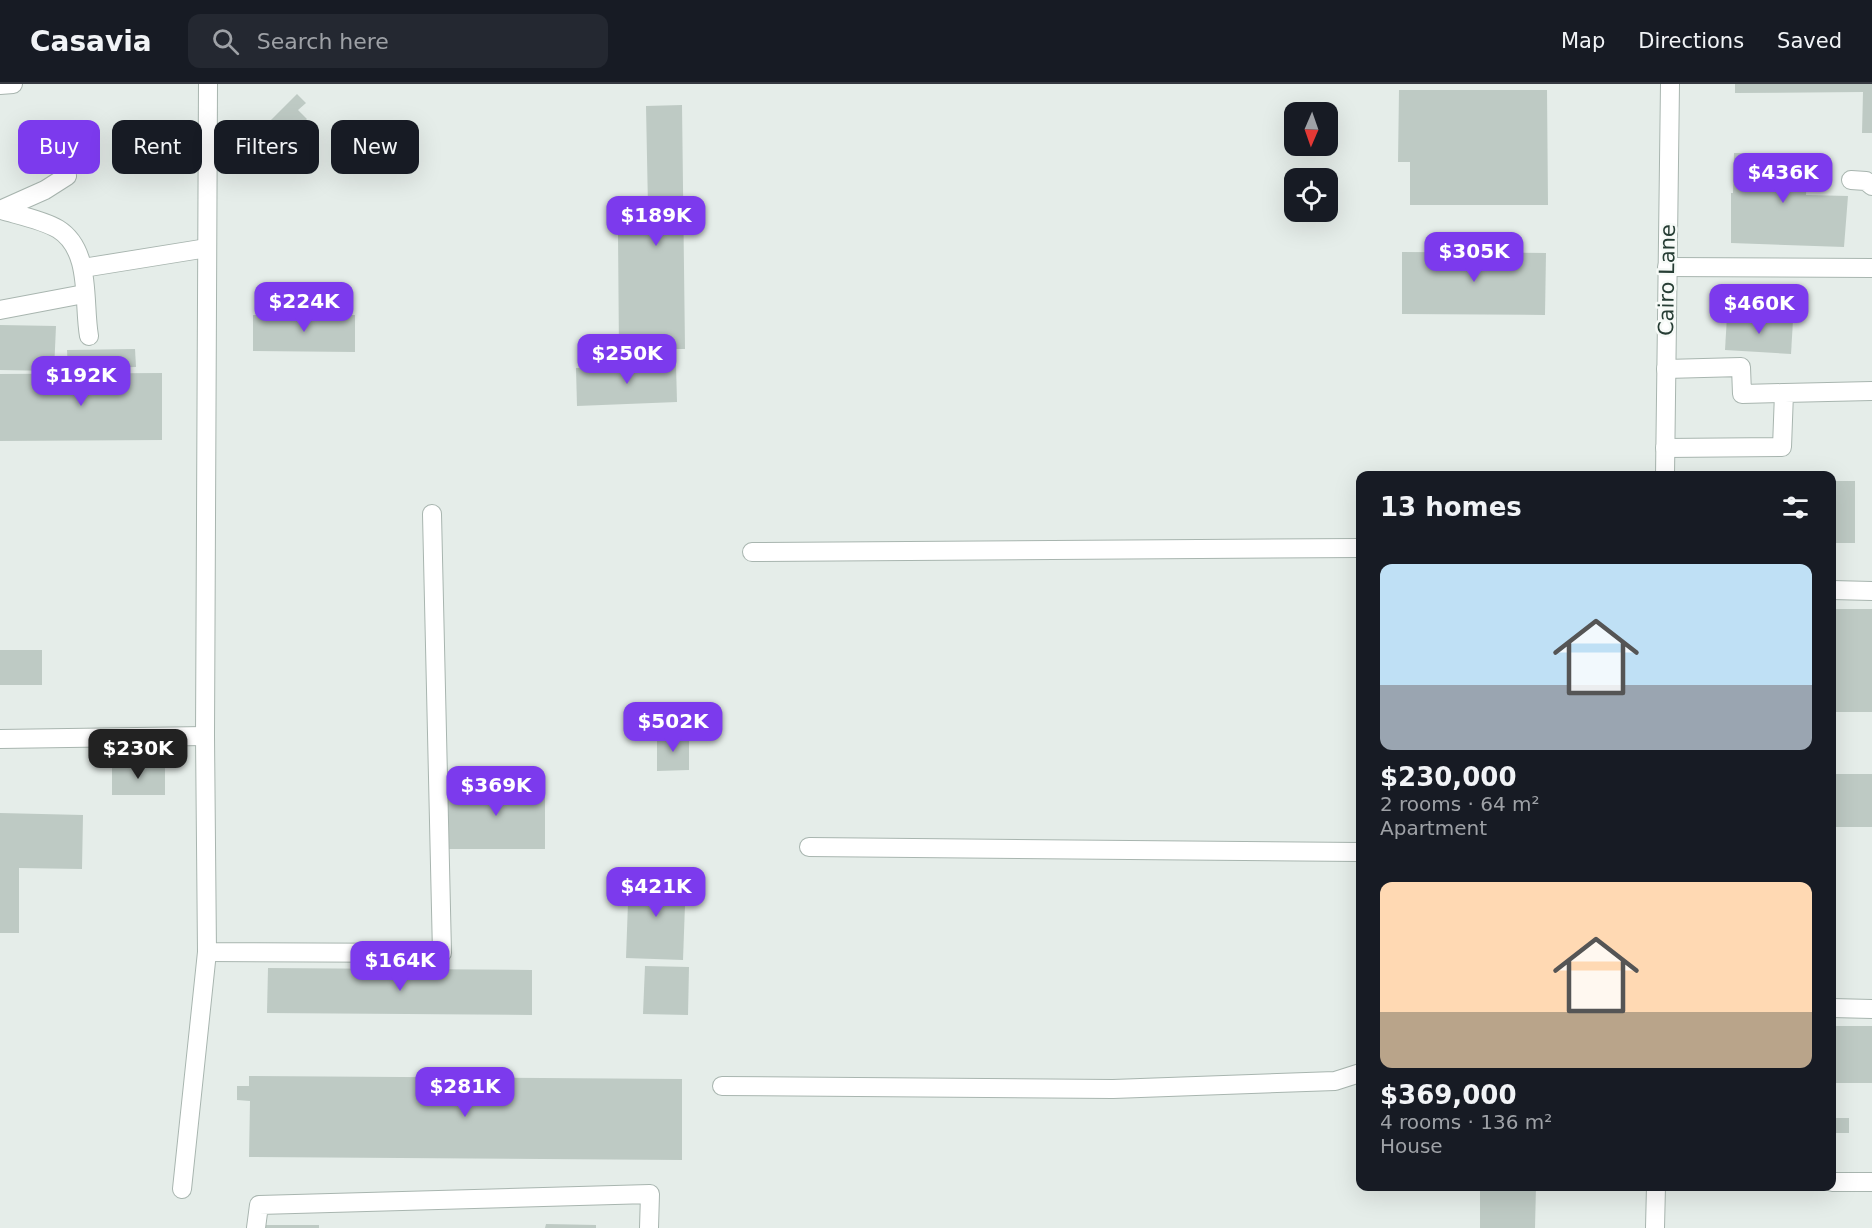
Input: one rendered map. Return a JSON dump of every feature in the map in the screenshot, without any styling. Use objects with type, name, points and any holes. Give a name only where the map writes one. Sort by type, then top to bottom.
[{"type":"street","points":[[0,85],[13,84]]},
{"type":"street","points":[[182,1189],[207,952],[205,736],[208,84]]},
{"type":"street","name":"Cairo Lane","points":[[1665,471],[1670,84]]},
{"type":"street","points":[[1,210],[45,190],[67,176]]},
{"type":"street","points":[[1851,180],[1866,181],[1872,186]]},
{"type":"street","points":[[1,210],[59,230],[77,248],[83,268],[89,336]]},
{"type":"street","points":[[83,268],[207,248]]},
{"type":"street","points":[[1667,267],[1872,268]]},
{"type":"street","points":[[0,310],[84,294]]},
{"type":"street","points":[[1666,369],[1741,368],[1742,394],[1872,391]]},
{"type":"street","points":[[1665,448],[1782,447],[1784,393]]},
{"type":"street","points":[[207,952],[442,953],[432,514]]},
{"type":"street","points":[[753,552],[1356,548]]},
{"type":"street","points":[[1836,590],[1872,591]]},
{"type":"street","points":[[0,739],[205,736]]},
{"type":"street","points":[[809,847],[1356,852]]},
{"type":"street","points":[[1836,1008],[1872,1009]]},
{"type":"street","points":[[722,1086],[1113,1089],[1335,1081],[1356,1075]]},
{"type":"street","points":[[1836,1182],[1872,1182]]},
{"type":"street","points":[[1655,1228],[1656,1191]]},
{"type":"street","points":[[256,1228],[259,1205],[650,1194],[649,1228]]},
{"type":"building","points":[[1735,84],[1872,84],[1872,133],[1862,133],[1863,92],[1735,93]]},
{"type":"building","points":[[1399,90],[1547,90],[1548,205],[1410,205],[1410,162],[1398,162]]},
{"type":"building","points":[[297,94],[306,103],[298,110],[306,120],[271,120]]},
{"type":"building","points":[[682,105],[685,349],[650,349],[650,353],[619,353],[618,234],[648,234],[648,224],[667,224],[667,208],[648,208],[646,106]]},
{"type":"building","points":[[1734,153],[1808,154],[1806,195],[1848,196],[1844,247],[1731,243]]},
{"type":"building","points":[[1402,252],[1546,253],[1545,315],[1402,314]]},
{"type":"building","points":[[253,315],[355,315],[355,352],[253,351]]},
{"type":"building","points":[[1727,316],[1793,320],[1791,354],[1725,350]]},
{"type":"building","points":[[0,325],[56,326],[54,371],[0,370]]},
{"type":"building","points":[[135,349],[136,367],[68,369],[67,350]]},
{"type":"building","points":[[676,364],[677,402],[577,406],[576,368]]},
{"type":"building","points":[[162,373],[162,440],[0,441],[0,374]]},
{"type":"building","points":[[1836,481],[1855,481],[1855,543],[1836,543]]},
{"type":"building","points":[[1836,609],[1872,609],[1872,712],[1836,712]]},
{"type":"building","points":[[0,650],[42,650],[42,685],[0,685]]},
{"type":"building","points":[[657,735],[689,735],[689,770],[657,771]]},
{"type":"building","points":[[112,766],[165,766],[165,795],[112,795]]},
{"type":"building","points":[[1836,774],[1872,774],[1872,827],[1836,827]]},
{"type":"building","points":[[447,784],[545,784],[545,849],[447,849]]},
{"type":"building","points":[[0,813],[83,815],[82,869],[19,868],[19,933],[0,933]]},
{"type":"building","points":[[629,875],[686,877],[683,960],[626,958]]},
{"type":"building","points":[[645,966],[689,967],[688,1015],[643,1014]]},
{"type":"building","points":[[268,968],[532,970],[532,1015],[267,1013]]},
{"type":"building","points":[[1836,1026],[1872,1026],[1872,1083],[1836,1083]]},
{"type":"building","points":[[249,1076],[682,1079],[682,1160],[249,1157],[250,1101],[237,1100],[237,1086],[249,1086]]},
{"type":"building","points":[[1836,1118],[1849,1118],[1849,1133],[1836,1133]]},
{"type":"building","points":[[1480,1191],[1536,1191],[1535,1228],[1480,1228]]},
{"type":"building","points":[[546,1224],[596,1225],[596,1228],[545,1228]]},
{"type":"building","points":[[266,1225],[319,1225],[319,1228],[266,1228]]}]
